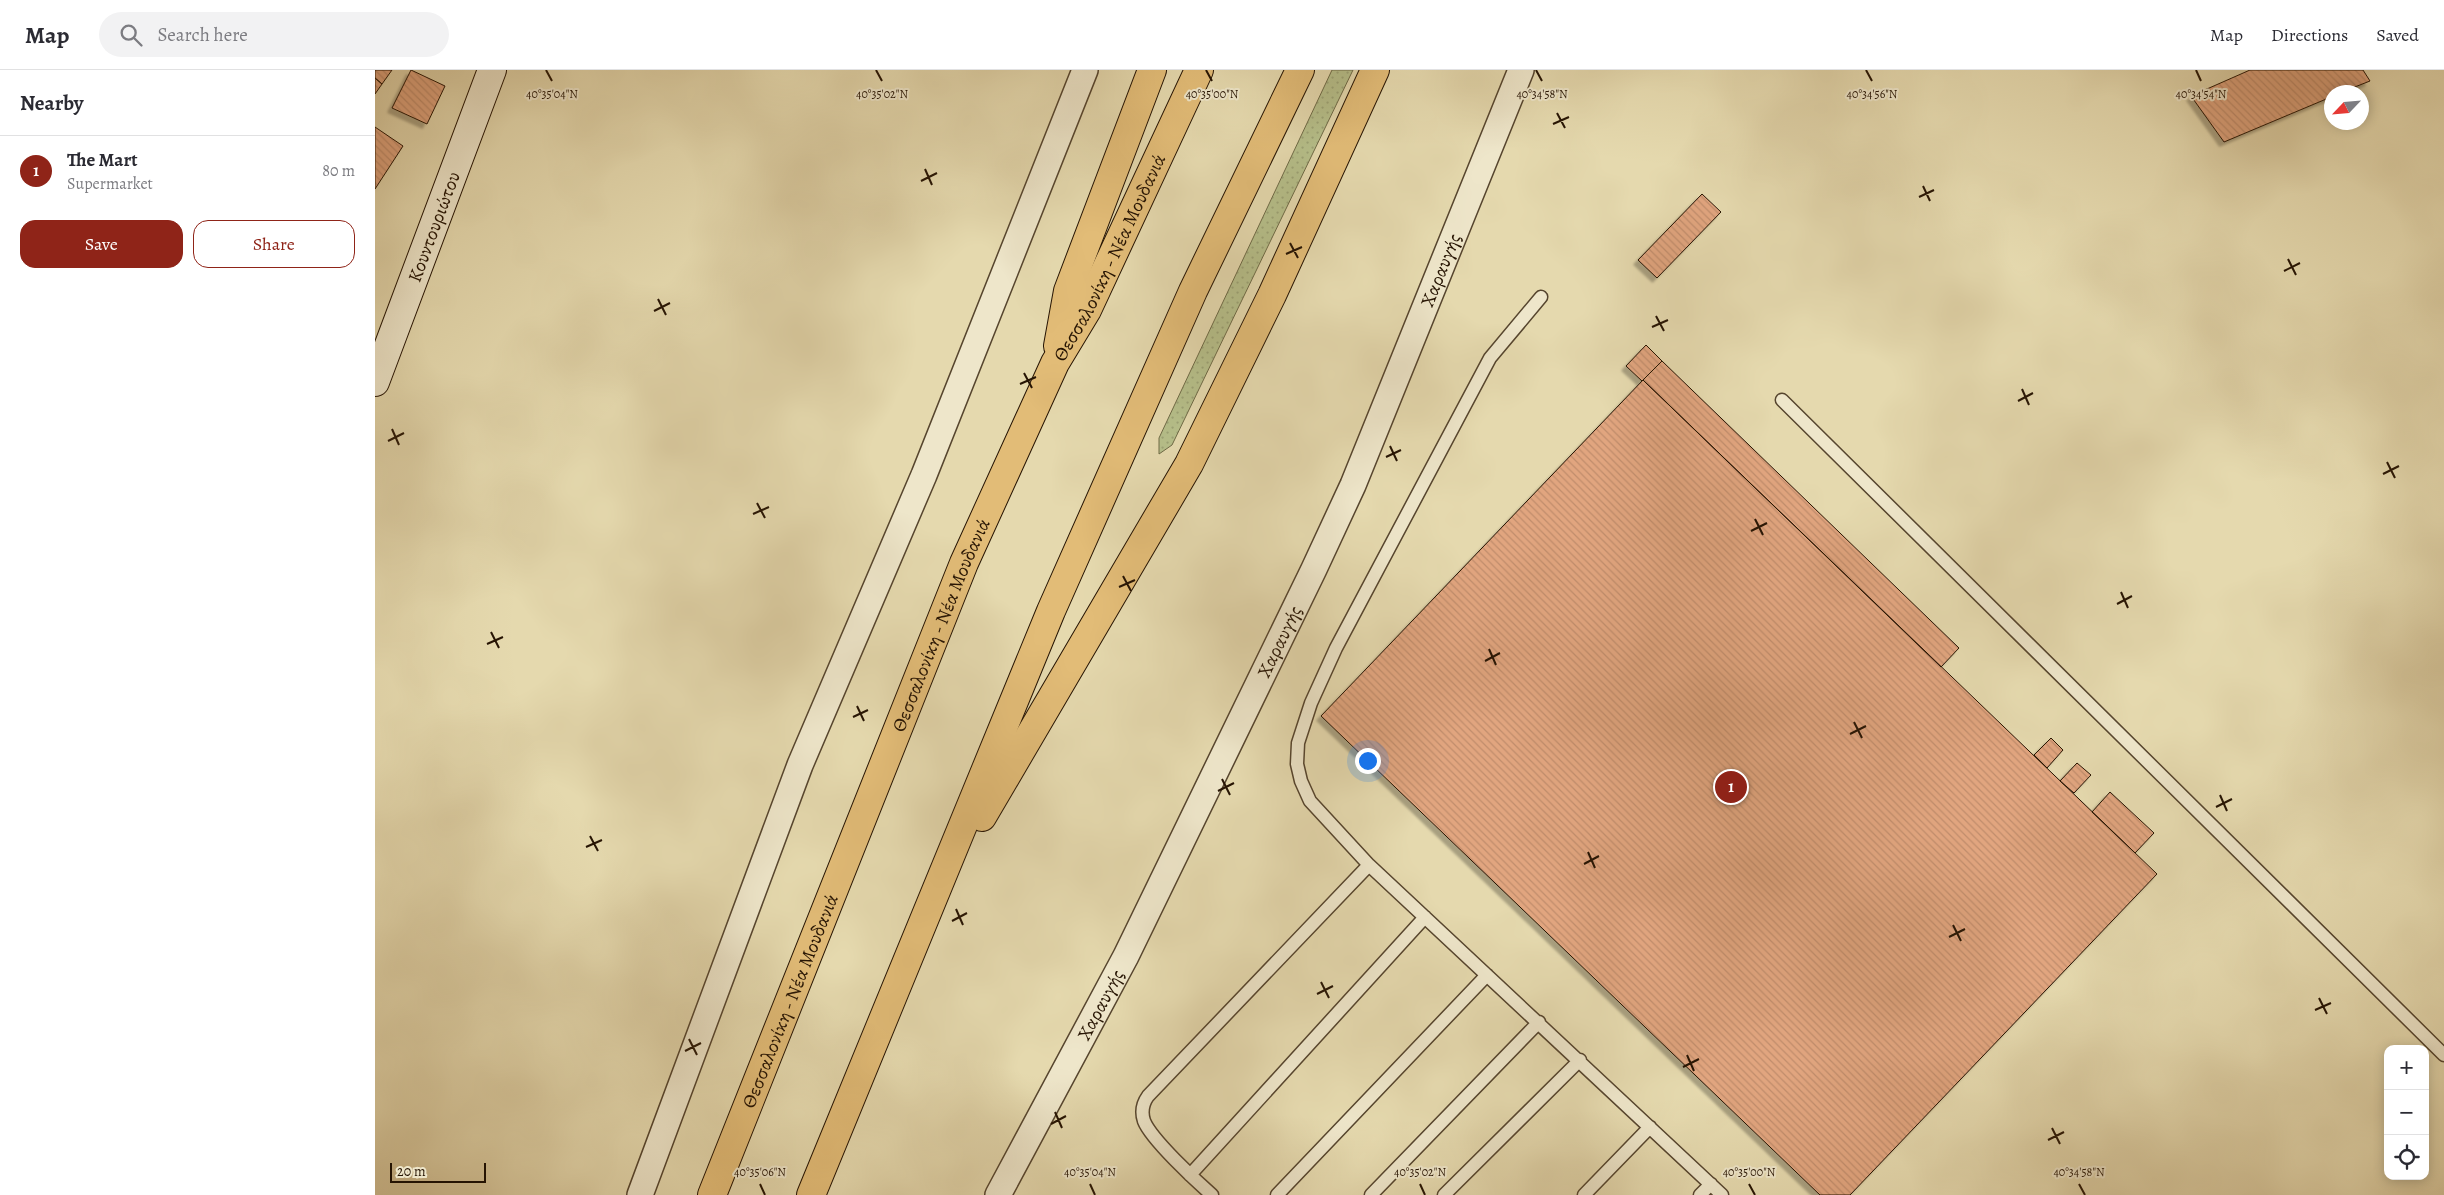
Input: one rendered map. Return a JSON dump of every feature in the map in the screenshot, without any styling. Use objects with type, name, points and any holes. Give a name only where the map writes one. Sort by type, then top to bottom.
[{"type":"highway","points":[[1055,363],[1068,291],[1152,70]]},
{"type":"highway","name":"Θεσσαλονίκη - Νέα Μουδανιά","points":[[712,1195],[964,563],[1055,363],[1087,310],[1199,70]]},
{"type":"highway","points":[[811,1195],[1051,611],[1193,291],[1300,70]]},
{"type":"highway","points":[[933,900],[1189,464],[1268,304],[1375,70]]},
{"type":"street","name":"Κουντουριώτου","points":[[375,382],[492,70]]},
{"type":"street","points":[[640,1195],[800,765],[924,475],[1085,70]]},
{"type":"street","name":"Χαραυγής","points":[[998,1195],[1126,956],[1322,552],[1353,485],[1521,70]]},
{"type":"lane","points":[[1541,297],[1490,358],[1336,648],[1311,704],[1298,743],[1297,764],[1301,781],[1310,801],[1369,865],[1580,1060],[1722,1195]]},
{"type":"lane","points":[[1782,400],[2444,1055]]},
{"type":"lane","points":[[1211,1195],[1189,1175],[1145,1123],[1142,1114],[1144,1103],[1148,1096],[1369,865]]},
{"type":"lane","points":[[1189,1175],[1425,917]]},
{"type":"lane","points":[[1277,1195],[1487,975]]},
{"type":"lane","points":[[1371,1195],[1539,1022]]},
{"type":"lane","points":[[1448,1194],[1580,1060]]},
{"type":"lane","points":[[1584,1195],[1650,1128]]},
{"type":"lane","points":[[1700,1195],[1711,1184]]},
{"type":"green space","points":[[1332,70],[1353,70],[1172,445],[1159,454],[1159,438]]},
{"type":"building","points":[[375,70],[392,70],[382,84],[375,78]]},
{"type":"building","points":[[411,70],[445,86],[427,124],[392,108]]},
{"type":"building","points":[[2250,70],[2363,70],[2370,81],[2360,85],[2324,85],[2324,100],[2224,142],[2191,96]]},
{"type":"building","points":[[375,78],[382,84],[375,94]]},
{"type":"building","points":[[375,127],[403,146],[375,189]]},
{"type":"building","points":[[1702,194],[1721,212],[1657,278],[1638,260]]},
{"type":"building","points":[[1646,345],[1662,361],[1642,381],[1626,366]]},
{"type":"building","points":[[1662,361],[1959,648],[1941,667],[1643,380]]},
{"type":"building","points":[[1643,380],[2157,874],[1850,1195],[1820,1195],[1321,716]]},
{"type":"building","points":[[2051,738],[2063,750],[2047,768],[2034,755]]},
{"type":"building","points":[[2077,763],[2091,775],[2074,793],[2060,781]]},
{"type":"building","points":[[2110,792],[2154,833],[2135,853],[2092,812]]},
{"type":"place","name":"The Mart","points":[[1731,787]]}]
